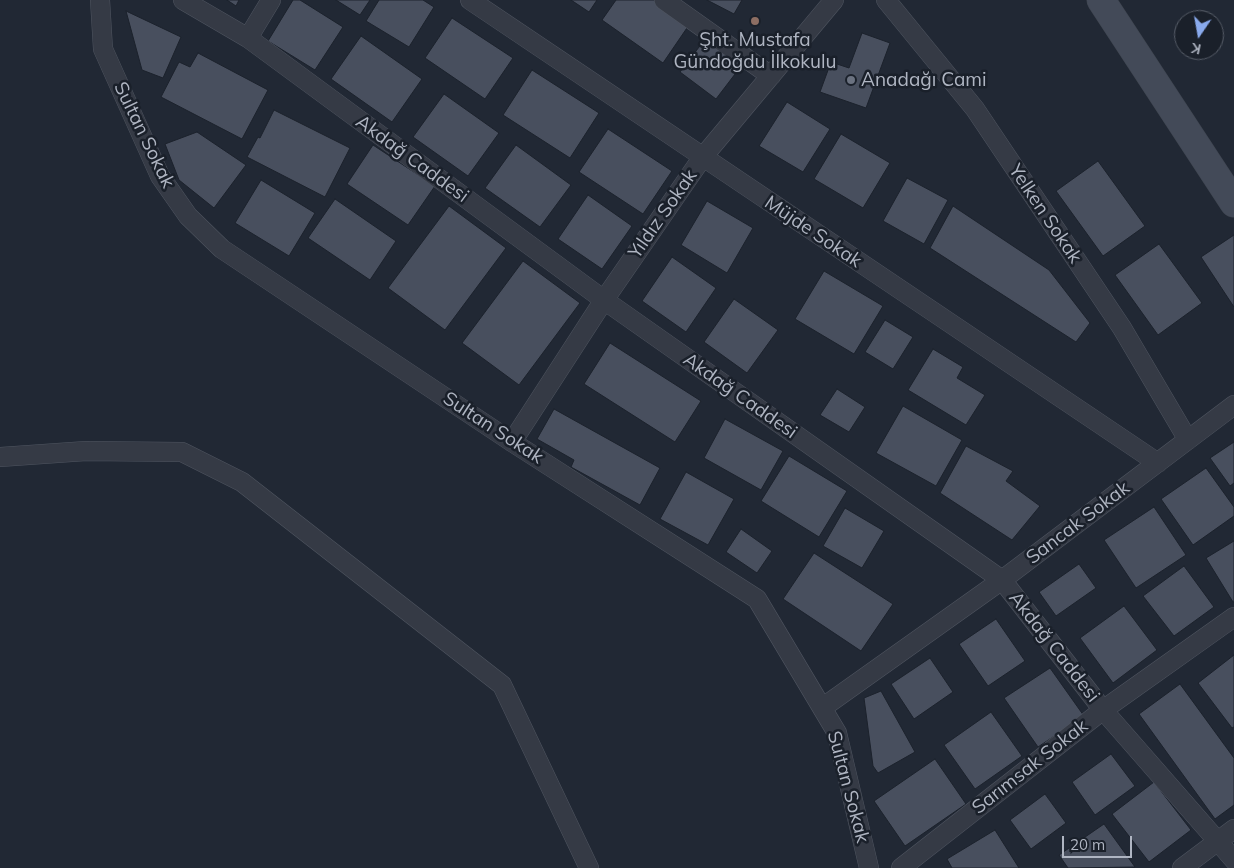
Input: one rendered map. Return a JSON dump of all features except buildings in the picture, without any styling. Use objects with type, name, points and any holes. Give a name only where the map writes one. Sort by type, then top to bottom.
[{"type":"street","name":"Sultan Sokak","points":[[100,0],[103,48],[160,176],[188,216],[222,249],[512,442],[758,599],[837,733],[869,868]]},
{"type":"street","name":"Akdağ Caddesi","points":[[182,0],[248,38],[604,300],[1002,580],[1103,710],[1234,860]]},
{"type":"street","points":[[248,38],[271,0]]},
{"type":"street","name":"Müjde Sokak","points":[[470,0],[702,158],[1158,463]]},
{"type":"street","points":[[664,0],[771,76]]},
{"type":"street","name":"Yıldız Sokak","points":[[512,442],[604,300],[702,158],[834,0]]},
{"type":"street","name":"Yelken Sokak","points":[[886,0],[975,109],[1122,328],[1188,440]]},
{"type":"street","points":[[1101,0],[1234,203]]},
{"type":"street","name":"Sancak Sokak","points":[[822,708],[1002,580],[1234,405]]},
{"type":"street","points":[[0,457],[86,451],[182,452],[242,482],[502,685],[589,868]]},
{"type":"street","name":"Sarımsak Sokak","points":[[901,868],[1103,710],[1234,617]]},
{"type":"street","points":[[1182,868],[1234,829]]},
{"type":"place","name":"Şht. Mustafa Gündoğdu İlkokulu","points":[[755,21]]},
{"type":"place","name":"Anadağı Cami","points":[[851,80]]}]
